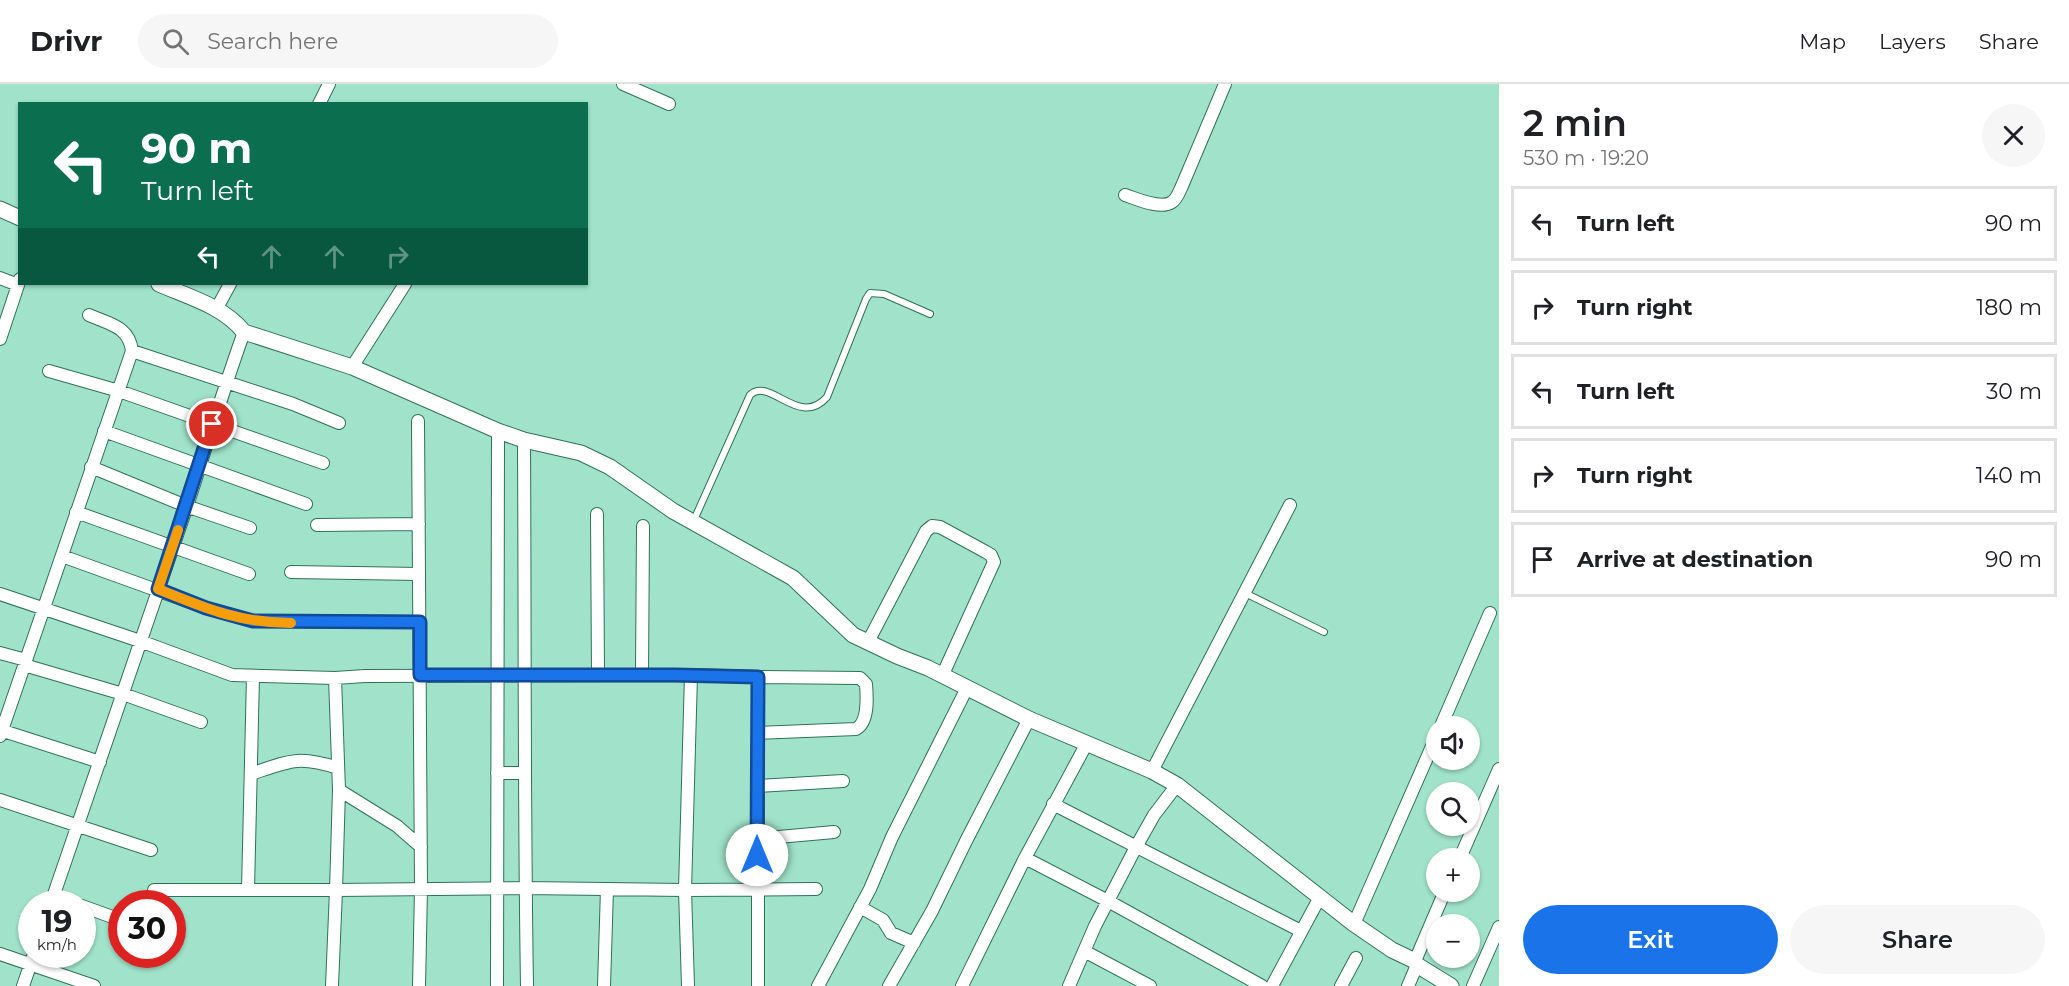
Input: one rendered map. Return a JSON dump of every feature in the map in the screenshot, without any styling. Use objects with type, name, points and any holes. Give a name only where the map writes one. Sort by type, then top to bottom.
[{"type":"street","points":[[320,102],[329,84]]},
{"type":"street","points":[[623,84],[669,104]]},
{"type":"street","points":[[1125,195],[1159,205],[1170,204],[1174,201],[1225,84]]},
{"type":"street","points":[[0,210],[18,217]]},
{"type":"street","points":[[0,278],[18,282]]},
{"type":"street","points":[[0,339],[18,285]]},
{"type":"street","points":[[161,285],[217,308],[234,320],[244,332],[352,367],[498,431],[524,440],[581,453],[610,467],[673,511],[793,578],[853,635],[943,675],[1029,719],[1152,771],[1177,785],[1354,924],[1451,986]]},
{"type":"street","points":[[217,308],[229,285]]},
{"type":"street","points":[[352,367],[404,285]]},
{"type":"street","points":[[89,315],[122,329],[130,342],[339,423]]},
{"type":"street","points":[[55,890],[244,332]]},
{"type":"street","points":[[100,762],[1,732],[119,390],[130,342]]},
{"type":"street","points":[[49,371],[119,390],[323,463]]},
{"type":"street","points":[[418,422],[421,847],[419,986]]},
{"type":"street","points":[[104,431],[306,504]]},
{"type":"street","points":[[497,986],[498,431]]},
{"type":"street","points":[[524,440],[523,773],[527,986]]},
{"type":"street","points":[[91,467],[186,506],[250,528]]},
{"type":"street","points":[[1152,771],[1290,505]]},
{"type":"street","points":[[76,512],[249,573]]},
{"type":"street","points":[[597,514],[598,675]]},
{"type":"street","points":[[317,525],[419,524]]},
{"type":"street","points":[[642,675],[643,526]]},
{"type":"street","points":[[868,642],[926,531],[932,526],[940,527],[991,555],[994,562],[943,675]]},
{"type":"street","points":[[62,556],[206,608],[253,621],[420,622]]},
{"type":"street","points":[[291,572],[419,574]]},
{"type":"street","points":[[0,594],[232,675],[335,678],[420,675],[692,675],[860,678],[866,684],[865,718],[860,727],[856,729],[758,733]]},
{"type":"street","points":[[1445,716],[1490,613]]},
{"type":"street","points":[[0,653],[201,722]]},
{"type":"street","points":[[688,986],[685,890],[692,675]]},
{"type":"street","points":[[248,890],[253,676]]},
{"type":"street","points":[[758,677],[758,986]]},
{"type":"street","points":[[332,986],[339,790],[335,678]]},
{"type":"street","points":[[818,986],[870,889],[892,837],[967,688]]},
{"type":"street","points":[[889,986],[932,911],[1029,719]]},
{"type":"street","points":[[962,986],[1025,858],[1087,743]]},
{"type":"street","points":[[251,774],[279,764],[300,760],[319,762],[338,768]]},
{"type":"street","points":[[1354,924],[1426,760]]},
{"type":"street","points":[[1464,848],[1499,769]]},
{"type":"street","points":[[497,773],[523,773]]},
{"type":"street","points":[[757,786],[843,781]]},
{"type":"street","points":[[1069,986],[1136,847],[1154,815],[1177,785]]},
{"type":"street","points":[[339,790],[397,826],[421,847]]},
{"type":"street","points":[[0,800],[151,850]]},
{"type":"street","points":[[1053,804],[1301,931]]},
{"type":"street","points":[[757,839],[834,832]]},
{"type":"street","points":[[1025,858],[1262,986]]},
{"type":"street","points":[[604,986],[607,889]]},
{"type":"street","points":[[186,890],[816,889]]},
{"type":"street","points":[[1272,986],[1320,897]]},
{"type":"street","points":[[1408,986],[1441,902]]},
{"type":"street","points":[[860,907],[883,920],[891,933],[914,943]]},
{"type":"street","points":[[1473,986],[1499,927]]},
{"type":"street","points":[[1084,951],[1150,986]]},
{"type":"street","points":[[0,954],[18,957]]},
{"type":"street","points":[[1341,986],[1356,958]]},
{"type":"street","points":[[22,986],[29,968]]},
{"type":"street","points":[[52,968],[90,985]]},
{"type":"lane","points":[[693,521],[753,392],[760,390],[798,407],[810,408],[820,405],[827,397],[870,293],[884,294],[930,315]]},
{"type":"lane","points":[[1245,593],[1324,632]]},
{"type":"slow traffic","points":[[178,530],[158,589],[239,618],[268,623],[291,623]]},
{"type":"route","points":[[212,424],[158,589],[206,608],[239,618],[268,623],[420,622],[420,675],[758,677],[757,855]]}]
